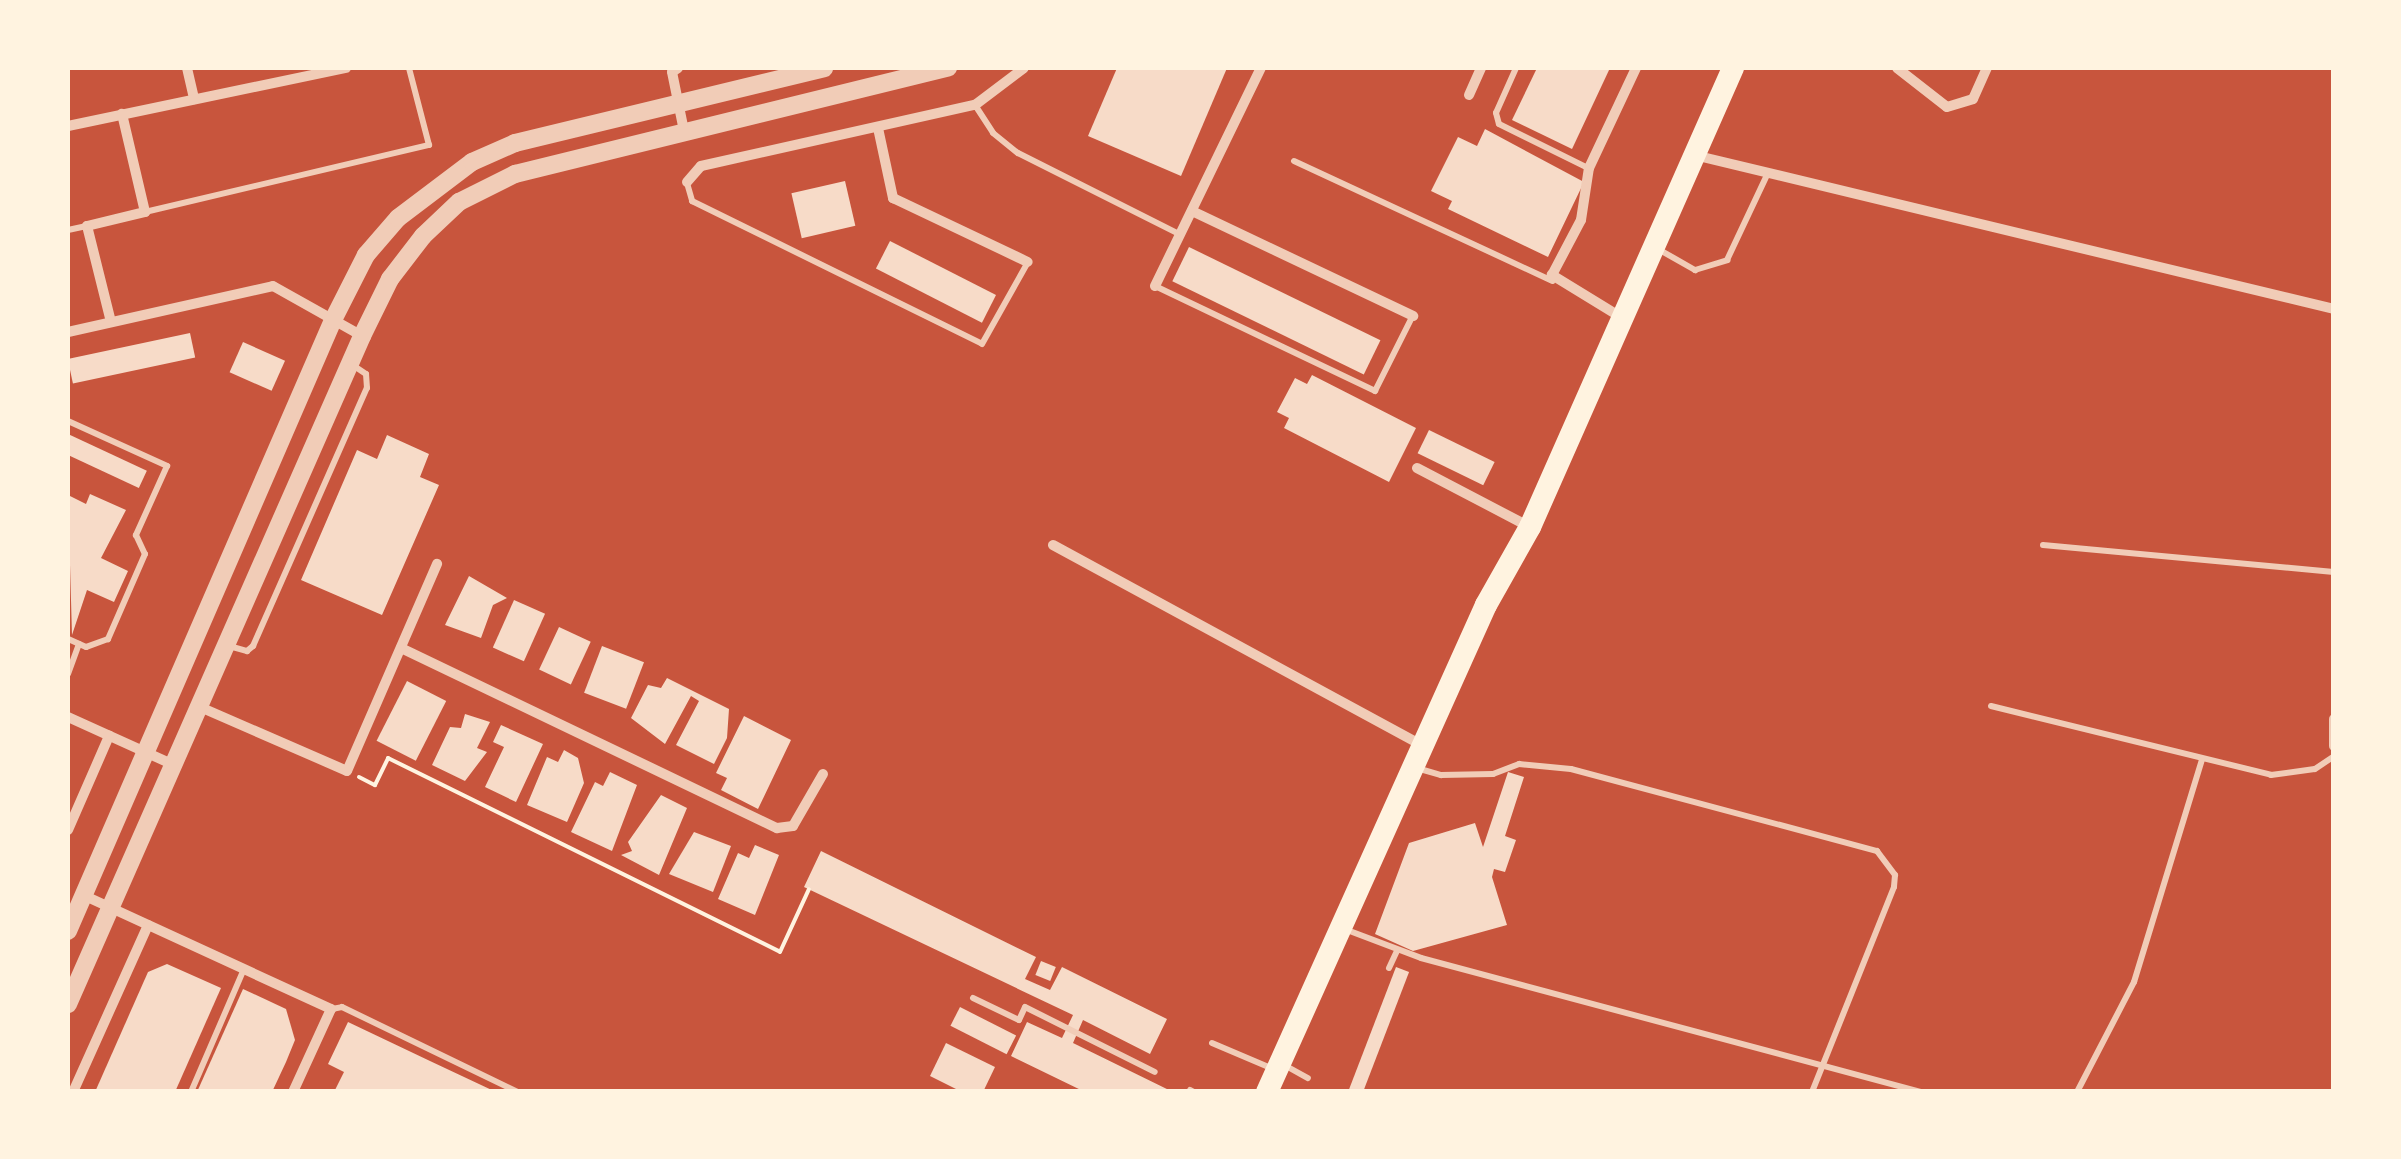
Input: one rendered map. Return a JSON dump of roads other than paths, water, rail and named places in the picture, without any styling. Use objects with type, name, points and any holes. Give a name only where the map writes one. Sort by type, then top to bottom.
[{"type":"highway","points":[[1275,1075],[1486,605],[1530,527],[1619,316],[1733,68]]},
{"type":"street","points":[[187,68],[194,99]]},
{"type":"street","points":[[68,126],[346,68]]},
{"type":"street","points":[[678,68],[672,72],[684,131]]},
{"type":"street","points":[[68,930],[332,320],[366,255],[398,218],[472,162],[515,143],[824,68]]},
{"type":"street","points":[[68,1004],[362,336],[390,279],[458,202],[515,174],[948,68]]},
{"type":"street","points":[[687,182],[701,166],[974,105],[1024,68]]},
{"type":"street","points":[[1155,286],[1262,68]]},
{"type":"street","points":[[1469,95],[1481,68]]},
{"type":"street","points":[[1619,316],[1553,281],[1581,220],[1589,168],[1636,68]]},
{"type":"street","points":[[1898,68],[1947,106],[1973,99],[1987,68]]},
{"type":"street","points":[[111,322],[87,226],[146,212],[122,114]]},
{"type":"street","points":[[878,128],[892,198],[1028,262]]},
{"type":"street","points":[[1693,155],[2334,309]]},
{"type":"street","points":[[1192,210],[1413,316]]},
{"type":"street","points":[[68,332],[273,286],[362,336]]},
{"type":"street","points":[[1417,468],[1530,527]]},
{"type":"street","points":[[1053,545],[1417,756]]},
{"type":"street","points":[[200,707],[347,771],[437,564]]},
{"type":"street","points":[[401,648],[776,828],[793,826],[823,774]]},
{"type":"street","points":[[68,716],[176,766]]},
{"type":"street","points":[[2334,719],[2334,746]]},
{"type":"street","points":[[68,830],[109,736]]},
{"type":"street","points":[[83,895],[330,1009],[297,1090]]},
{"type":"street","points":[[73,1092],[148,925]]},
{"type":"lane","points":[[146,212],[429,146],[409,68]]},
{"type":"lane","points":[[1516,68],[1496,113],[1499,124],[1589,168]]},
{"type":"lane","points":[[974,105],[993,133],[1018,153],[1180,234]]},
{"type":"lane","points":[[1294,160],[1553,281]]},
{"type":"lane","points":[[1652,246],[1695,270],[1727,260],[1768,173]]},
{"type":"lane","points":[[687,182],[692,200],[982,344],[1028,262]]},
{"type":"lane","points":[[68,230],[87,226]]},
{"type":"lane","points":[[1155,286],[1374,391],[1413,316]]},
{"type":"lane","points":[[68,421],[167,466],[136,536],[145,554],[108,639],[94,647],[68,639]]},
{"type":"lane","points":[[2043,545],[2334,572]]},
{"type":"lane","points":[[68,674],[79,644]]},
{"type":"lane","points":[[1991,706],[2202,760],[2294,775],[2334,756]]},
{"type":"lane","points":[[1417,756],[1441,775],[1492,774],[1519,764],[1571,770],[1877,851],[1896,874],[1894,887],[1812,1092]]},
{"type":"lane","points":[[2077,1092],[2134,982],[2202,760]]},
{"type":"lane","points":[[1341,928],[1397,951],[1918,1091]]},
{"type":"lane","points":[[1389,968],[1397,951]]},
{"type":"lane","points":[[191,1092],[244,969]]},
{"type":"lane","points":[[974,998],[1019,1020],[1025,1007],[1155,1072]]},
{"type":"lane","points":[[330,1009],[342,1007],[518,1092]]},
{"type":"lane","points":[[1212,1043],[1275,1075],[1308,1078]]}]
